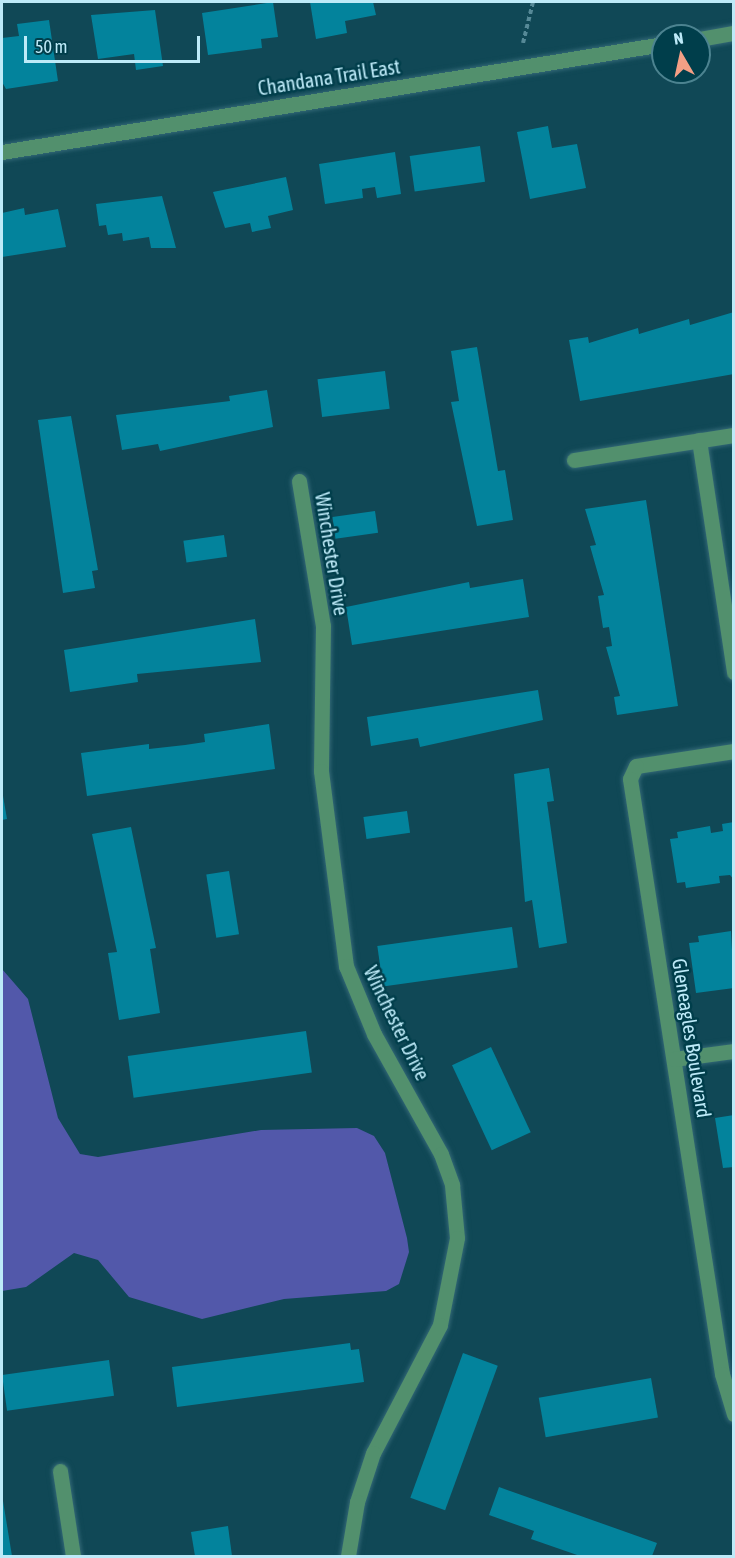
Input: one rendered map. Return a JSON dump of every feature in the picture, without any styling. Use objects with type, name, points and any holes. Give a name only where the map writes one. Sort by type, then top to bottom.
[{"type":"street","points":[[711,37],[734,33]]},
{"type":"street","name":"Chandana Trail East","points":[[2,152],[651,46]]},
{"type":"street","points":[[574,460],[734,435]]},
{"type":"street","points":[[699,440],[734,672]]},
{"type":"street","name":"Winchester Drive","points":[[299,481],[323,626],[321,771],[346,966],[374,1034],[441,1154],[452,1185],[457,1238],[440,1325],[373,1453],[357,1502],[348,1557]]},
{"type":"street","name":"Gleneagles Boulevard","points":[[734,751],[636,766],[630,778],[722,1374],[734,1414]]},
{"type":"street","points":[[674,1059],[734,1051]]},
{"type":"street","points":[[60,1470],[73,1557]]},
{"type":"path","points":[[523,43],[533,2]]},
{"type":"shaded area","points":[[2,969],[28,999],[58,1118],[80,1154],[98,1157],[261,1130],[357,1128],[374,1136],[385,1153],[407,1238],[409,1252],[399,1284],[386,1291],[284,1299],[202,1319],[129,1297],[98,1260],[74,1253],[26,1287],[2,1291]]},
{"type":"building","points":[[273,2],[278,37],[261,39],[262,48],[208,55],[202,13]]},
{"type":"building","points":[[310,2],[373,2],[376,15],[345,21],[347,33],[316,39]]},
{"type":"building","points":[[155,10],[163,66],[136,70],[134,54],[98,59],[91,15]]},
{"type":"building","points":[[49,20],[58,81],[6,89],[2,82],[2,38],[19,36],[17,24]]},
{"type":"building","points":[[548,126],[552,148],[577,144],[586,188],[530,199],[517,132]]},
{"type":"building","points":[[480,146],[485,182],[415,192],[410,156]]},
{"type":"building","points":[[395,152],[401,194],[377,198],[375,187],[362,189],[363,198],[325,204],[319,164]]},
{"type":"building","points":[[286,177],[293,210],[268,216],[271,228],[252,232],[250,223],[225,228],[213,192]]},
{"type":"building","points":[[162,196],[176,248],[151,248],[149,237],[123,241],[122,233],[108,235],[106,225],[99,226],[96,204]]},
{"type":"building","points":[[24,208],[25,215],[58,209],[66,247],[2,257],[2,213]]},
{"type":"building","points":[[734,312],[734,374],[580,401],[569,340],[588,337],[589,343],[638,328],[639,334],[689,319],[690,325]]},
{"type":"building","points":[[477,347],[498,471],[505,470],[513,520],[477,526],[451,402],[459,401],[451,351]]},
{"type":"building","points":[[385,371],[390,409],[322,417],[318,379]]},
{"type":"building","points":[[267,390],[273,427],[160,451],[158,444],[122,450],[116,415],[230,401],[229,396]]},
{"type":"building","points":[[71,416],[98,570],[92,571],[95,588],[63,593],[38,420]]},
{"type":"building","points":[[646,500],[678,706],[617,715],[614,697],[620,696],[606,647],[612,646],[609,627],[603,628],[598,596],[604,595],[590,546],[596,545],[585,509]]},
{"type":"building","points":[[375,511],[378,533],[335,539],[332,517]]},
{"type":"building","points":[[224,535],[227,557],[186,562],[183,541]]},
{"type":"building","points":[[523,579],[529,617],[352,645],[346,607],[469,582],[470,588]]},
{"type":"building","points":[[255,619],[261,662],[137,674],[138,682],[70,692],[64,650]]},
{"type":"building","points":[[538,690],[543,720],[420,747],[418,738],[371,746],[367,717]]},
{"type":"building","points":[[269,724],[275,769],[87,796],[81,753],[149,744],[149,749],[205,742],[204,734]]},
{"type":"building","points":[[549,768],[554,801],[547,802],[567,943],[539,948],[532,900],[525,902],[514,774]]},
{"type":"building","points":[[2,790],[7,819],[2,820]]},
{"type":"building","points":[[407,811],[410,833],[366,839],[363,817]]},
{"type":"building","points":[[734,822],[734,880],[730,875],[719,876],[720,883],[686,888],[685,882],[677,883],[670,839],[678,838],[677,832],[710,826],[711,833],[723,831],[722,824]]},
{"type":"building","points":[[131,827],[156,948],[150,949],[160,1013],[119,1020],[108,953],[117,952],[92,834]]},
{"type":"building","points":[[229,871],[239,934],[216,938],[206,875]]},
{"type":"building","points":[[512,927],[518,968],[383,987],[377,946]]},
{"type":"building","points":[[731,931],[734,988],[696,993],[689,943],[699,942],[698,936]]},
{"type":"building","points":[[306,1031],[312,1073],[134,1098],[128,1056]]},
{"type":"building","points":[[491,1047],[531,1132],[492,1150],[452,1065]]},
{"type":"building","points":[[734,1115],[734,1167],[723,1168],[715,1118]]},
{"type":"building","points":[[350,1343],[351,1350],[359,1349],[364,1382],[177,1407],[172,1367]]},
{"type":"building","points":[[463,1353],[498,1366],[445,1510],[410,1498]]},
{"type":"building","points":[[109,1360],[114,1396],[7,1411],[2,1375]]},
{"type":"building","points":[[651,1378],[658,1417],[546,1437],[539,1398]]},
{"type":"building","points":[[499,1487],[657,1543],[652,1556],[580,1556],[531,1539],[534,1531],[489,1515]]},
{"type":"building","points":[[3,1501],[12,1556],[2,1556]]},
{"type":"building","points":[[228,1526],[232,1556],[195,1556],[191,1532]]}]
